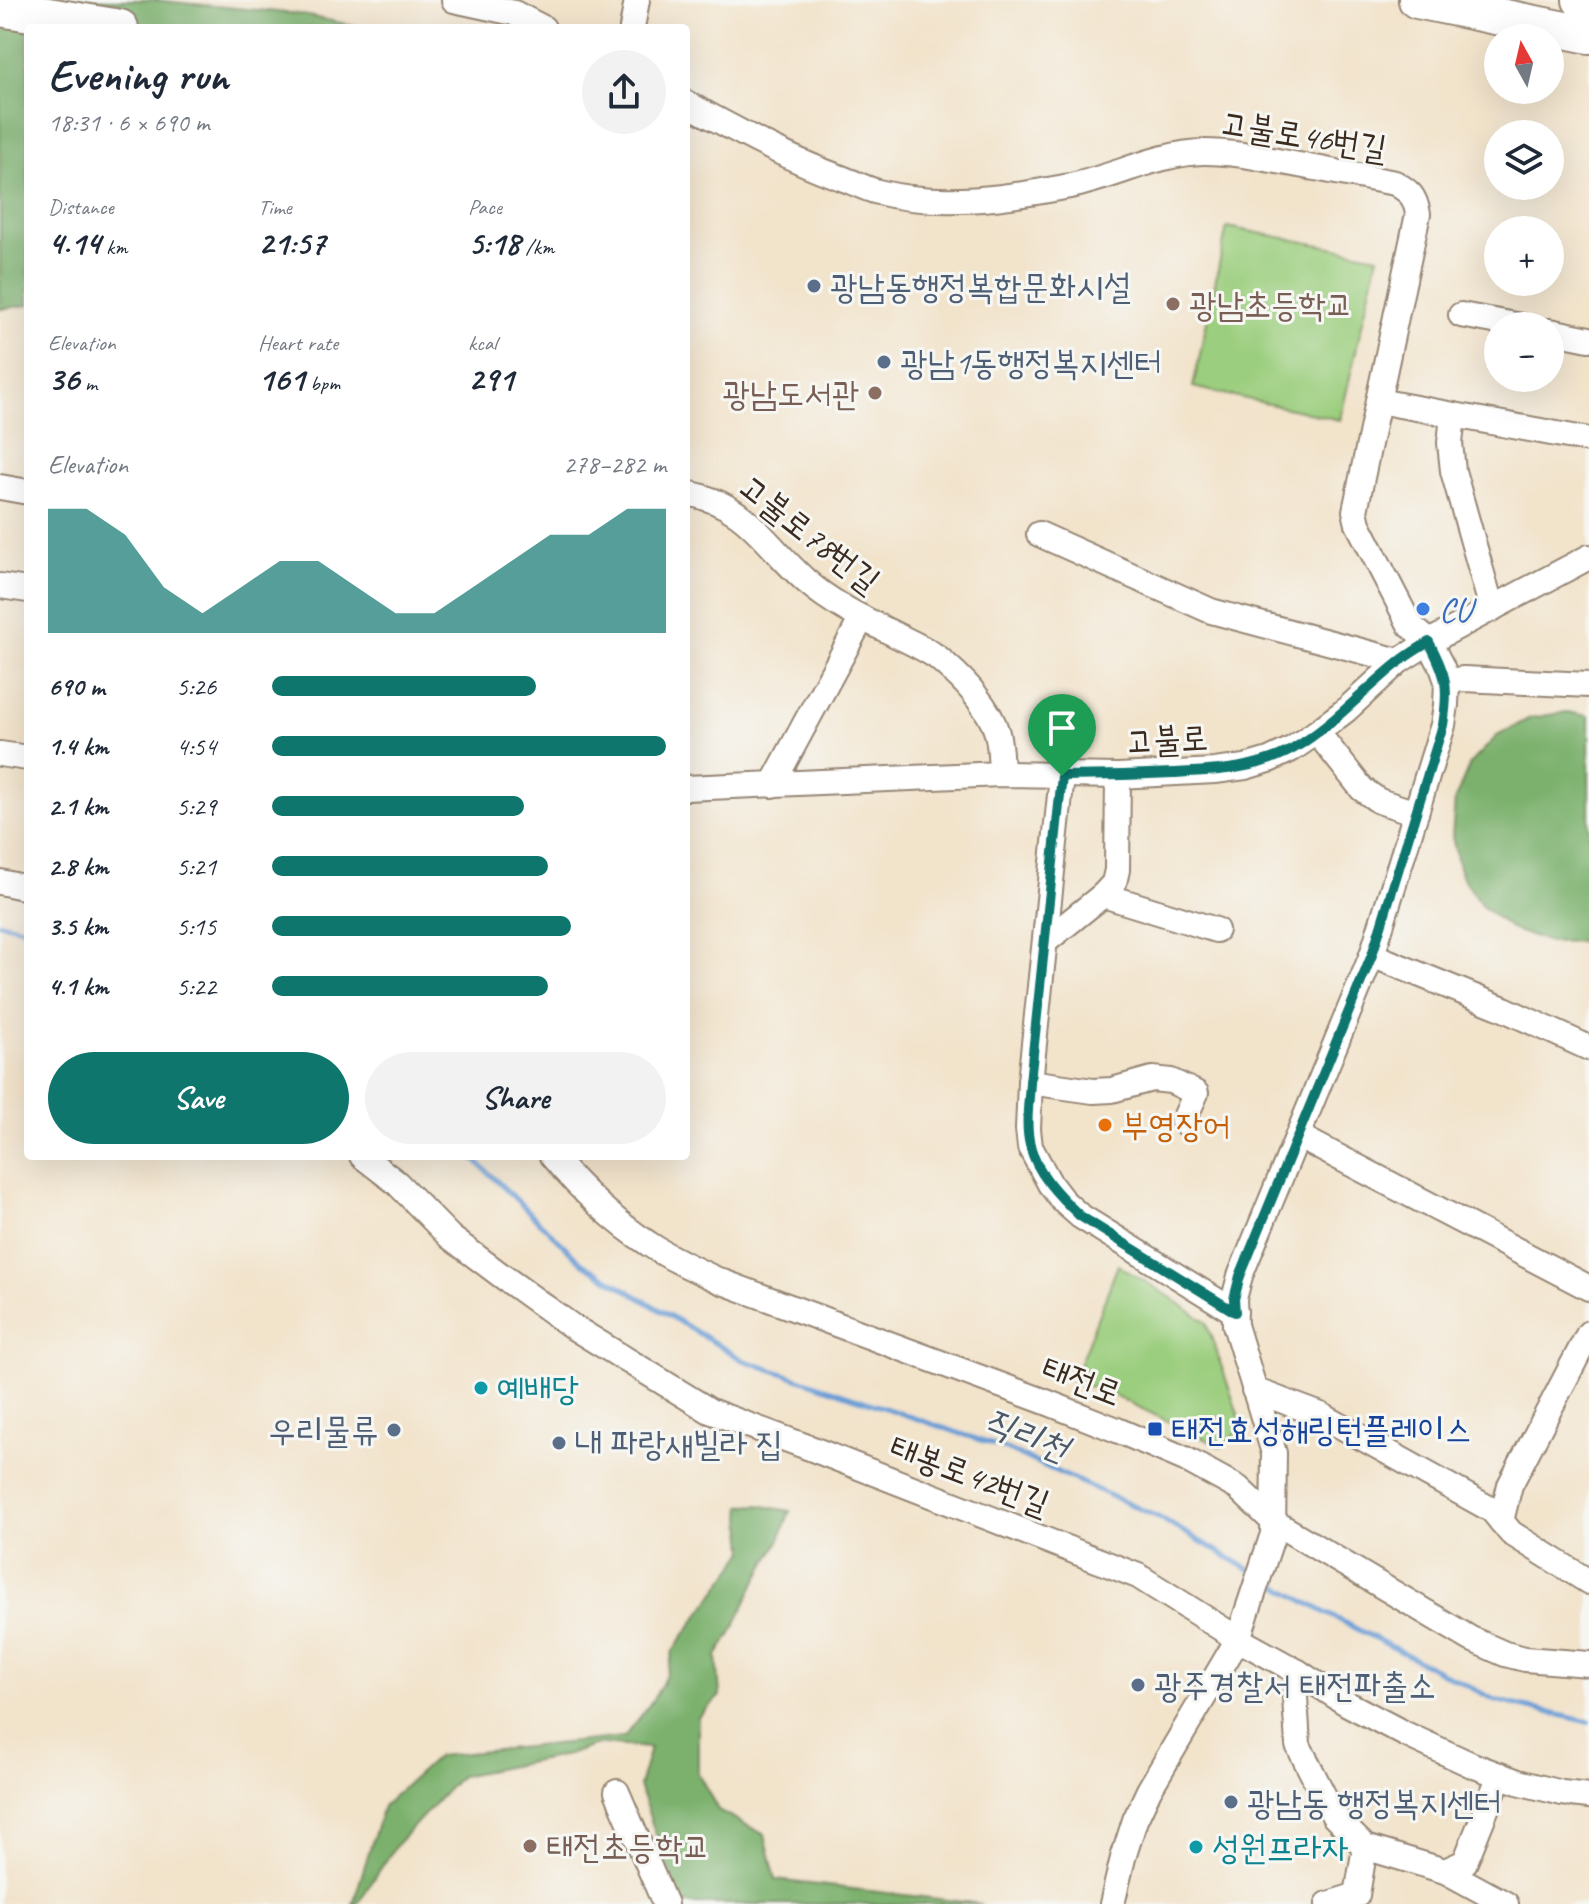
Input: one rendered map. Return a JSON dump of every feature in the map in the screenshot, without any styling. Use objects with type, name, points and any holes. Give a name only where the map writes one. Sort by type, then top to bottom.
[{"type":"highway","points":[[1417,0],[1589,35]]},
{"type":"highway","points":[[1581,0],[1589,2]]},
{"type":"highway","points":[[0,8],[96,24]]},
{"type":"street","points":[[454,0],[514,13],[535,24]]},
{"type":"street","points":[[633,24],[637,0]]},
{"type":"street","name":"고불로46번길","points":[[690,105],[807,166],[878,192],[906,197],[980,199],[1047,190],[1174,156],[1201,152],[1244,155],[1395,183],[1409,192],[1416,202],[1418,214],[1355,511],[1358,524],[1410,625],[1429,642],[1447,681]]},
{"type":"street","points":[[1461,315],[1484,319]]},
{"type":"street","points":[[1564,334],[1589,339]]},
{"type":"street","points":[[1378,401],[1589,440]]},
{"type":"street","points":[[1453,416],[1450,443],[1453,471],[1492,609]]},
{"type":"street","points":[[0,507],[0,487],[24,491]]},
{"type":"street","name":"고불로78번길","points":[[690,494],[712,499],[732,509],[756,527],[805,580],[831,600],[937,657],[975,694],[995,724],[1000,739],[1001,774]]},
{"type":"street","points":[[1039,534],[1211,611],[1399,661]]},
{"type":"street","name":"고불로","points":[[690,788],[1001,774],[1118,776],[1245,767],[1281,755],[1317,732],[1399,661],[1429,642],[1589,557]]},
{"type":"street","points":[[0,586],[24,589]]},
{"type":"street","points":[[772,785],[862,618]]},
{"type":"street","points":[[1112,1904],[1135,1820],[1242,1628],[1274,1528],[1274,1453],[1235,1325],[1234,1299],[1240,1276],[1372,955],[1443,725],[1447,681],[1464,679],[1589,685]]},
{"type":"street","points":[[1317,732],[1362,789],[1379,801],[1416,813]]},
{"type":"street","points":[[0,754],[24,757]]},
{"type":"street","points":[[1062,776],[1030,1082],[1030,1147],[1050,1184],[1080,1216],[1235,1312]]},
{"type":"street","points":[[1046,941],[1114,883],[1117,870],[1118,776]]},
{"type":"street","points":[[0,882],[24,887]]},
{"type":"street","points":[[1103,895],[1216,930]]},
{"type":"street","points":[[1372,955],[1589,1048]]},
{"type":"street","points":[[1030,1082],[1093,1091],[1112,1090],[1152,1079],[1171,1081],[1196,1093],[1183,1122]]},
{"type":"street","points":[[1298,1136],[1589,1288]]},
{"type":"street","name":"태봉로42번길","points":[[367,1160],[397,1183],[450,1237],[492,1268],[573,1327],[710,1411],[1138,1576],[1242,1628],[1298,1672],[1378,1721],[1436,1749],[1518,1782],[1589,1796]]},
{"type":"street","name":"태전로","points":[[556,1160],[588,1195],[615,1218],[681,1263],[720,1281],[1060,1408],[1171,1453],[1238,1488],[1274,1528],[1471,1639],[1525,1659],[1589,1664]]},
{"type":"street","points":[[1501,1521],[1510,1485],[1589,1333]]},
{"type":"street","points":[[1254,1390],[1321,1415],[1492,1510],[1511,1533],[1589,1582]]},
{"type":"street","points":[[1298,1672],[1295,1697],[1298,1745],[1334,1816],[1365,1847],[1445,1871],[1506,1904]]},
{"type":"street","points":[[1445,1871],[1465,1862],[1500,1775]]},
{"type":"street","points":[[617,1792],[665,1904]]},
{"type":"street","points":[[1328,1904],[1357,1895],[1365,1847]]},
{"type":"green space","points":[[0,0],[153,0],[298,14],[347,24],[24,24],[24,306],[0,309]]},
{"type":"green space","points":[[1227,227],[1378,256],[1340,420],[1193,387]]},
{"type":"green space","points":[[1567,712],[1589,716],[1589,941],[1550,942],[1513,930],[1483,907],[1461,875],[1452,837],[1455,799],[1470,764],[1497,736],[1530,718]]},
{"type":"green space","points":[[1118,1265],[1206,1322],[1243,1428],[1221,1447],[1101,1389],[1072,1383]]},
{"type":"green space","points":[[758,1505],[790,1511],[780,1539],[717,1656],[720,1696],[698,1717],[698,1773],[718,1810],[765,1835],[776,1880],[982,1904],[680,1904],[639,1786],[650,1748],[599,1744],[567,1755],[460,1776],[397,1844],[357,1904],[353,1904],[383,1806],[438,1756],[624,1737],[661,1686],[673,1651],[745,1551],[741,1506]]},
{"type":"waterway","name":"직리천","points":[[0,923],[24,928]]},
{"type":"waterway","name":"직리천","points":[[475,1160],[582,1263],[743,1360],[1006,1449],[1158,1517],[1252,1571]]},
{"type":"waterway","name":"직리천","points":[[1264,1578],[1495,1700],[1589,1722]]},
{"type":"place","name":"광남동행정복합문화시설","points":[[814,286]]},
{"type":"place","name":"광남초등학교","points":[[1173,304]]},
{"type":"place","name":"광남1동행정복지센터","points":[[884,362]]},
{"type":"place","name":"광남도서관","points":[[875,393]]},
{"type":"place","name":"CU","points":[[1423,609]]},
{"type":"place","name":"부영장어","points":[[1105,1125]]},
{"type":"place","name":"예배당","points":[[481,1388]]},
{"type":"place","name":"태전효성해링턴플레이스","points":[[1155,1429]]},
{"type":"place","name":"우리물류","points":[[394,1430]]},
{"type":"place","name":"내 파랑새빌라 집","points":[[559,1443]]},
{"type":"place","name":"광주경찰서 태전파출소","points":[[1138,1685]]},
{"type":"place","name":"광남동 행정복지센터","points":[[1231,1802]]},
{"type":"place","name":"태전초등학교","points":[[530,1846]]},
{"type":"place","name":"성원프라자","points":[[1196,1847]]},
{"type":"route","points":[[1429,642],[1447,681],[1443,725],[1372,955],[1240,1276],[1234,1299],[1235,1312],[1080,1216],[1050,1184],[1030,1147],[1030,1082],[1062,776],[1215,771],[1269,760],[1317,732],[1399,661],[1429,642]]}]
